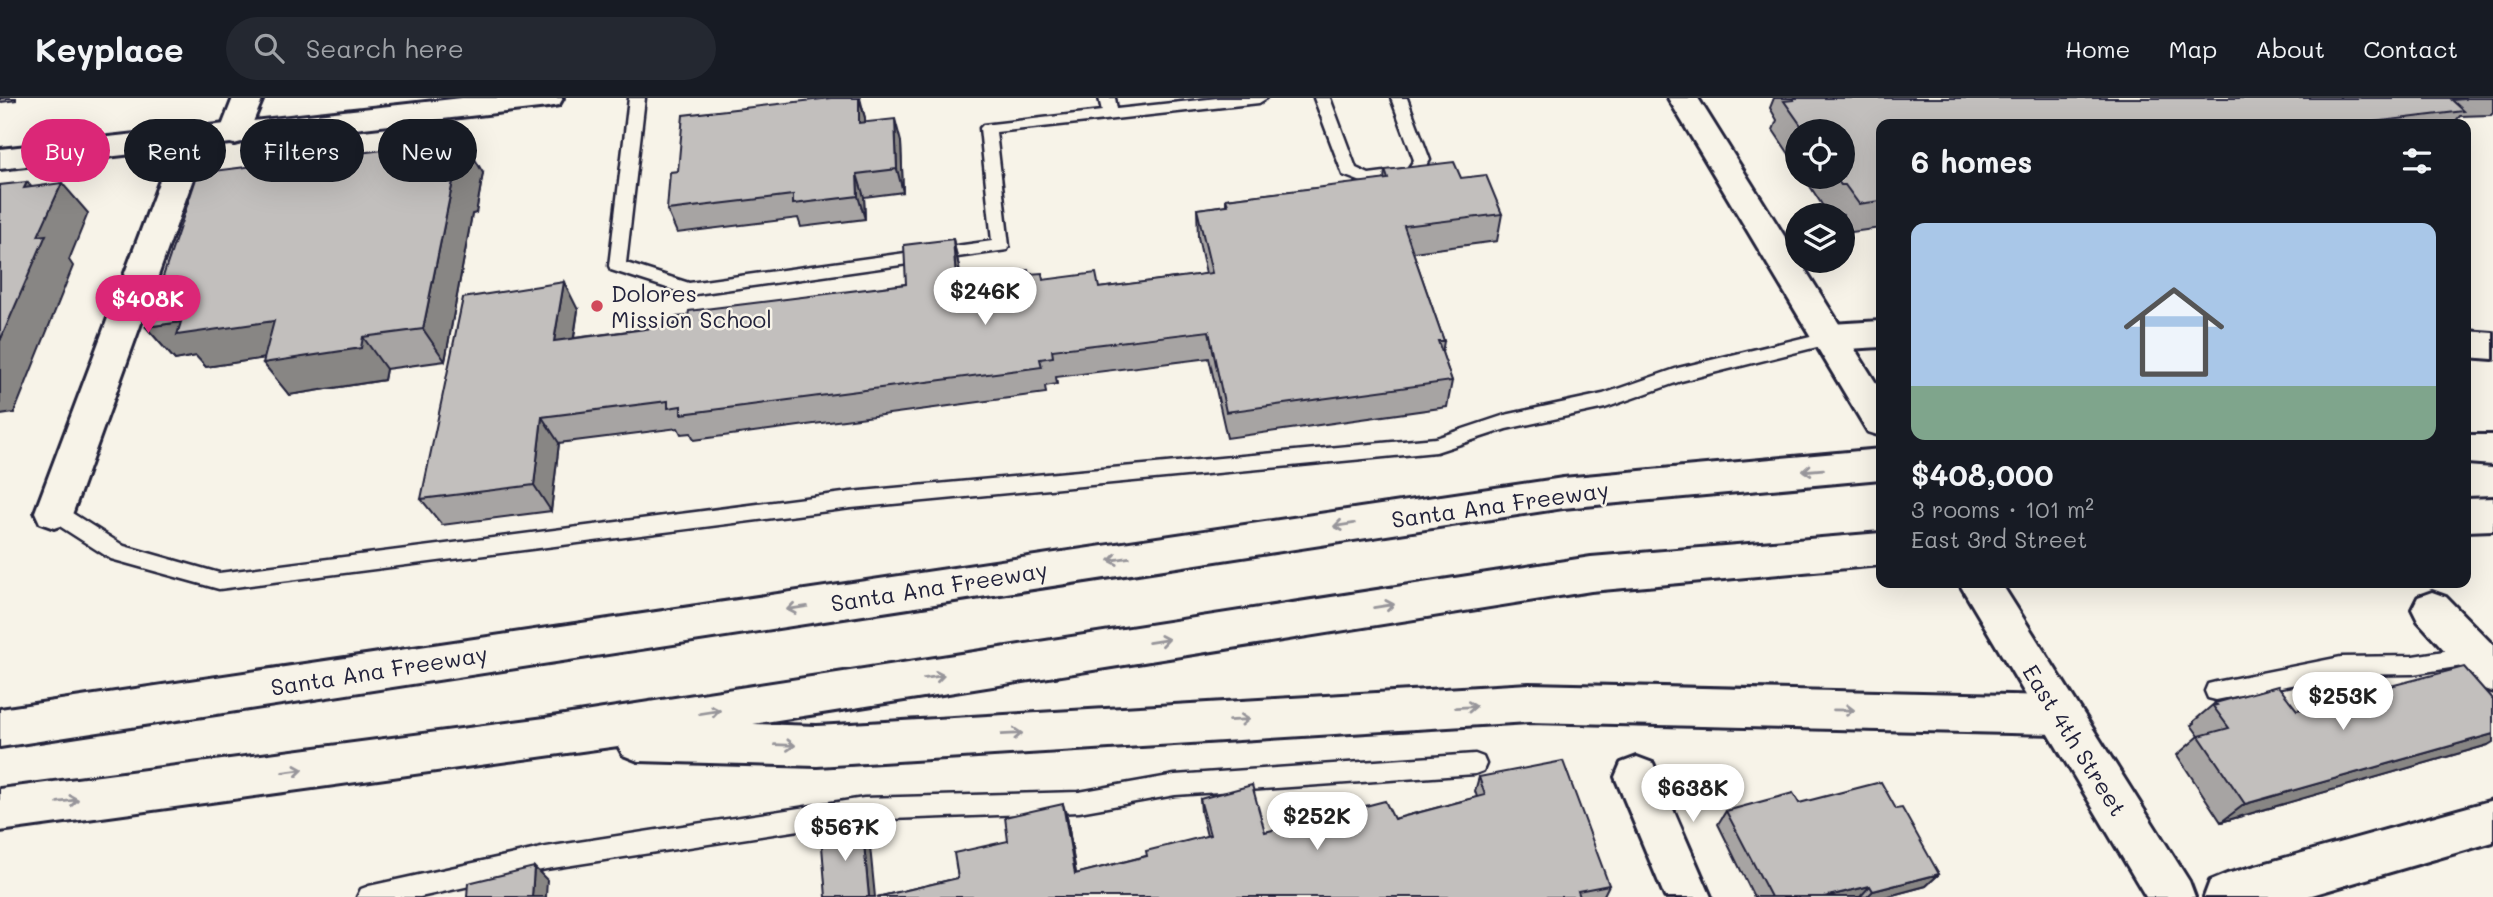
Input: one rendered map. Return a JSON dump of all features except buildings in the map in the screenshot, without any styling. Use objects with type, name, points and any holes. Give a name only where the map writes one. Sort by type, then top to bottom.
[{"type":"main road","points":[[234,134],[248,98]]},
{"type":"main road","points":[[226,135],[548,98]]},
{"type":"main road","points":[[1684,98],[1876,414]]},
{"type":"main road","points":[[0,159],[124,147]]},
{"type":"main road","points":[[54,512],[176,182]]},
{"type":"main road","points":[[1831,337],[1876,334]]},
{"type":"main road","points":[[2471,344],[2493,346]]},
{"type":"main road","points":[[2471,449],[2493,450]]},
{"type":"main road","name":"Santa Ana Freeway","points":[[7,725],[1563,492],[1876,464]]},
{"type":"main road","points":[[2471,515],[2493,514]]},
{"type":"main road","points":[[0,810],[545,738],[1591,574],[1876,549]]},
{"type":"main road","name":"East 4th Street","points":[[1982,588],[2172,897]]},
{"type":"main road","points":[[2432,609],[2484,664]]},
{"type":"main road","points":[[545,738],[817,746],[1529,703],[2058,715]]},
{"type":"main road","points":[[1637,776],[1688,897]]},
{"type":"main road","points":[[2227,897],[2493,821]]},
{"type":"lane","points":[[637,98],[617,266],[689,289],[1001,246],[988,128],[1259,98]]},
{"type":"lane","points":[[1107,98],[1111,115]]},
{"type":"lane","points":[[1322,98],[1349,171],[1367,179],[1413,174],[1422,160],[1399,98]]},
{"type":"lane","points":[[54,512],[118,553],[219,581],[851,500],[1436,445],[1505,422],[1605,401],[1678,375],[1831,337]]},
{"type":"lane","points":[[2216,691],[2341,666],[2484,664]]},
{"type":"lane","points":[[369,897],[546,858],[864,809],[1079,802],[1175,785],[1475,764]]},
{"type":"place","name":"Dolores Mission School","points":[[597,306]]}]
